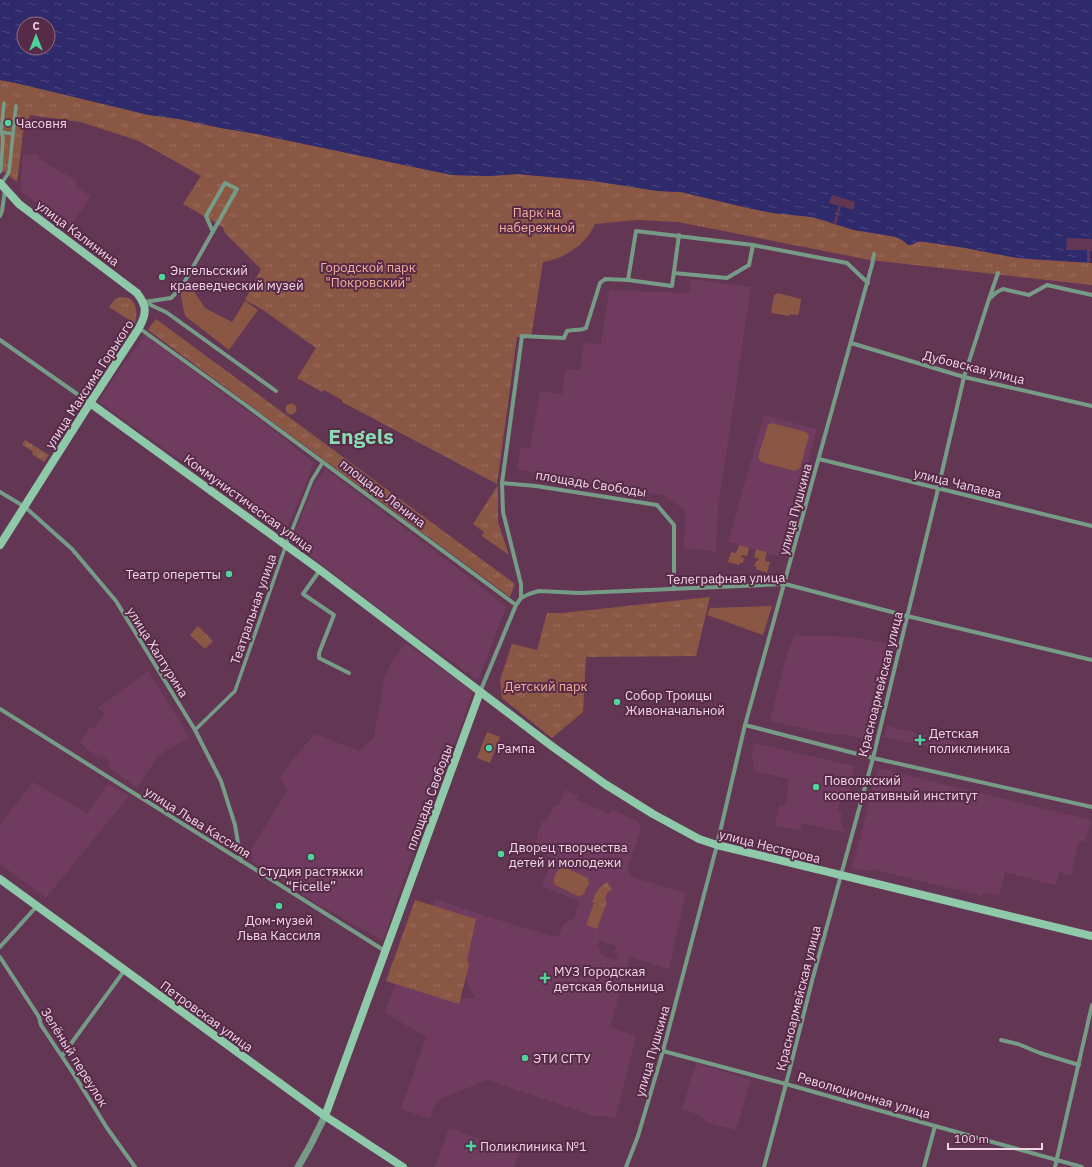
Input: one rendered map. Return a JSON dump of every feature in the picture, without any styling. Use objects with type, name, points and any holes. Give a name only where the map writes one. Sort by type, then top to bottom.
[{"type":"main road","name":"улица Калинина","points":[[2,185],[19,204],[130,287],[144,302]]},
{"type":"main road","name":"улица Максима Горького","points":[[0,545],[139,328],[145,312],[144,302]]},
{"type":"main road","name":"Коммунистическая улица","points":[[90,403],[320,570],[480,692]]},
{"type":"main road","name":"улица Нестерова","points":[[480,692],[605,784],[653,814],[699,839],[717,845],[840,876],[1092,936]]},
{"type":"main road","name":"площадь Свободы","points":[[325,1116],[480,692]]},
{"type":"main road","name":"Петровская улица","points":[[0,879],[124,971],[325,1116],[403,1167]]},
{"type":"street","points":[[0,172],[3,137],[1,132],[4,103]]},
{"type":"street","points":[[0,216],[2,212],[2,185],[9,172],[16,106]]},
{"type":"street","points":[[1,132],[13,134]]},
{"type":"street","points":[[144,302],[171,298],[181,288],[213,232],[237,189],[225,183],[206,216],[213,232]]},
{"type":"street","points":[[628,280],[636,231],[753,245],[847,263],[868,283]]},
{"type":"street","points":[[521,598],[521,584],[503,512],[502,483],[522,336],[564,338],[567,331],[582,330],[586,328],[600,283],[605,279],[628,280],[672,286],[679,235]]},
{"type":"street","points":[[674,273],[727,278],[749,265],[753,245]]},
{"type":"street","name":"улица Пушкина","points":[[626,1167],[638,1136],[663,1051],[717,845],[745,725],[868,283],[874,254]]},
{"type":"street","name":"Красноармейская улица","points":[[764,1167],[812,981],[873,758],[964,377],[998,273]]},
{"type":"street","points":[[989,299],[1003,289],[1029,295],[1047,285],[1092,295]]},
{"type":"street","points":[[144,302],[166,312],[276,391]]},
{"type":"street","name":"площадь Ленина","points":[[139,328],[516,605]]},
{"type":"street","name":"Коммунистическая улица","points":[[0,340],[90,403]]},
{"type":"street","name":"Дубовская улица","points":[[851,343],[964,377],[1092,406]]},
{"type":"street","name":"улица Чапаева","points":[[819,459],[1092,526]]},
{"type":"street","name":"Театральная улица","points":[[195,730],[235,691],[286,545],[312,480],[323,462]]},
{"type":"street","name":"площадь Свободы","points":[[502,483],[536,486],[657,505],[674,524],[674,589]]},
{"type":"street","name":"улица Халтурина","points":[[0,492],[25,507],[72,549],[116,602],[195,730],[221,781],[235,825],[241,861]]},
{"type":"street","points":[[320,570],[303,594],[334,615],[319,652],[319,658],[349,673]]},
{"type":"street","name":"Телеграфная улица","points":[[521,598],[539,591],[579,593],[785,584],[907,616],[1092,660]]},
{"type":"street","name":"площадь Свободы","points":[[480,692],[516,605],[521,598]]},
{"type":"street","name":"улица Льва Кассиля","points":[[0,709],[385,952]]},
{"type":"street","points":[[745,725],[873,758],[1092,807]]},
{"type":"street","points":[[0,947],[36,906]]},
{"type":"street","name":"Зелёный переулок","points":[[0,957],[40,1017],[41,1025],[107,1128],[135,1167]]},
{"type":"street","points":[[62,1056],[124,971]]},
{"type":"street","points":[[1054,1167],[1092,1005]]},
{"type":"street","points":[[1001,1040],[1079,1064]]},
{"type":"street","name":"Революционная улица","points":[[663,1051],[1082,1167]]},
{"type":"street","points":[[298,1167],[325,1116]]},
{"type":"street","points":[[924,1167],[935,1126]]},
{"type":"shaded area","points":[[40,154],[38,158],[77,181],[75,186],[91,196],[70,227],[20,191],[23,155]]},
{"type":"shaded area","points":[[691,279],[751,287],[718,509],[716,552],[684,548],[685,510],[665,496],[592,485],[517,469],[521,447],[530,448],[540,391],[562,394],[566,369],[580,370],[584,343],[601,344],[609,290],[689,293]]},
{"type":"shaded area","points":[[145,335],[272,429],[314,463],[285,535],[99,402],[115,376]]},
{"type":"shaded area","points":[[764,415],[817,429],[782,557],[728,542]]},
{"type":"shaded area","points":[[326,469],[447,560],[506,607],[478,680],[398,623],[325,567],[292,539],[314,484]]},
{"type":"shaded area","points":[[794,635],[854,637],[895,645],[871,741],[847,735],[828,734],[770,721],[785,661]]},
{"type":"shaded area","points":[[406,643],[473,692],[417,842],[383,941],[319,905],[254,863],[250,851],[287,790],[280,777],[315,734],[359,751],[374,737],[384,679],[391,662]]},
{"type":"shaded area","points":[[148,671],[189,738],[158,756],[137,788],[109,768],[108,760],[100,756],[99,757],[80,743],[90,727],[93,729],[105,713],[98,708]]},
{"type":"shaded area","name":"Детская поликлиника","points":[[887,726],[957,742],[954,753],[884,737]]},
{"type":"shaded area","name":"Поволжский кооперативный институт","points":[[754,743],[854,766],[851,780],[846,779],[843,787],[850,787],[849,790],[852,792],[851,796],[847,797],[847,800],[841,796],[838,811],[842,813],[840,822],[846,833],[802,823],[800,831],[775,825],[779,805],[785,806],[788,779],[755,771],[751,754]]},
{"type":"shaded area","points":[[878,768],[1091,820],[1085,842],[1079,841],[1071,875],[1059,872],[1056,885],[1005,872],[999,896],[983,892],[982,896],[872,869],[871,872],[852,868]]},
{"type":"shaded area","points":[[33,782],[87,813],[108,784],[129,796],[46,898],[0,864],[0,825]]},
{"type":"shaded area","points":[[565,790],[579,795],[577,800],[610,814],[612,809],[638,821],[641,829],[627,870],[632,877],[686,893],[669,969],[630,957],[610,1027],[636,1036],[615,1119],[603,1116],[593,1116],[487,1080],[436,1101],[430,1119],[401,1109],[426,1037],[385,1013],[397,979],[462,999],[474,997],[433,905],[435,899],[552,936],[559,936],[563,924],[574,918],[579,902],[542,886],[552,858],[536,848],[536,844],[542,822],[547,820],[554,805],[559,805]],"holes":[[[599,941],[616,946],[614,952],[618,954],[616,960],[600,955],[601,949],[597,948]]]},
{"type":"shaded area","points":[[696,1063],[751,1080],[736,1130],[704,1121],[702,1116],[682,1109]]},
{"type":"shaded area","name":"Поликлиника №1","points":[[449,1128],[519,1153],[514,1167],[435,1167]]},
{"type":"green space","points":[[0,80],[149,115],[179,119],[257,134],[452,175],[489,176],[517,174],[594,181],[658,191],[681,192],[773,213],[812,217],[854,230],[896,237],[904,241],[925,242],[1028,259],[1092,263],[1092,285],[870,260],[678,222],[637,220],[595,224],[586,238],[574,249],[559,258],[543,262],[531,338],[517,337],[497,484],[342,402],[342,400],[324,390],[322,392],[297,378],[316,348],[263,310],[245,300],[261,269],[225,233],[223,227],[183,204],[201,176],[139,141],[81,122],[30,115],[23,133],[17,182],[0,169]]},
{"type":"green space","points":[[187,281],[205,308],[232,322],[245,301],[258,310],[229,350],[185,316],[180,292]]},
{"type":"green space","points":[[778,293],[801,299],[799,313],[797,315],[790,314],[789,316],[771,313],[774,295]]},
{"type":"green space","points":[[120,297],[129,298],[134,303],[136,313],[135,324],[109,307],[115,299]]},
{"type":"green space","points":[[156,319],[515,584],[510,597],[148,330]]},
{"type":"green space","points":[[291,403],[295,405],[297,409],[295,413],[291,415],[287,413],[285,409],[287,405]]},
{"type":"green space","points":[[772,423],[806,432],[809,436],[800,468],[795,471],[761,462],[758,457],[768,425]]},
{"type":"green space","points":[[25,440],[49,455],[44,462],[32,454],[33,452],[22,444]]},
{"type":"green space","points":[[498,485],[498,522],[509,555],[482,536],[484,532],[473,524]]},
{"type":"green space","points":[[739,545],[749,548],[747,556],[742,555],[741,557],[744,558],[743,563],[740,563],[739,565],[728,562],[731,552],[736,553]]},
{"type":"green space","points":[[756,549],[767,552],[765,561],[770,562],[767,573],[756,569],[757,567],[754,566],[756,561],[759,559],[754,557]]},
{"type":"green space","name":"Детский парк","points":[[710,597],[696,656],[586,657],[583,712],[552,738],[502,698],[500,680],[512,644],[537,650],[547,613],[562,613]]},
{"type":"green space","points":[[772,606],[763,635],[707,615],[710,608]]},
{"type":"green space","points":[[198,626],[213,641],[205,649],[190,635]]},
{"type":"green space","name":"Рампа","points":[[487,732],[500,737],[490,763],[477,758]]},
{"type":"green space","points":[[561,867],[588,878],[589,883],[583,895],[578,896],[555,885],[555,876]]},
{"type":"green space","points":[[607,882],[612,889],[607,893],[605,907],[592,902],[598,889]]},
{"type":"green space","points":[[415,900],[476,919],[467,960],[469,965],[459,1004],[386,981]]},
{"type":"green space","points":[[594,903],[605,907],[597,929],[586,925]]},
{"type":"water","points":[[0,0],[1092,0],[1092,263],[1017,258],[920,241],[908,245],[896,237],[854,230],[812,217],[773,213],[681,192],[658,191],[594,181],[517,174],[489,176],[452,175],[257,134],[179,119],[149,115],[0,80]]},
{"type":"pier","points":[[832,195],[855,202],[853,210],[841,206],[836,224],[833,224],[839,206],[829,203]]},
{"type":"pier","points":[[1067,238],[1092,239],[1090,263],[1087,263],[1087,250],[1066,250]]},
{"type":"place","name":"Часовня","points":[[8,123]]},
{"type":"place","name":"Энгельсский краеведческий музей","points":[[162,277]]},
{"type":"place","name":"Театр оперетты","points":[[229,574]]},
{"type":"place","name":"Собор Троицы Живоначальной","points":[[617,702]]},
{"type":"place","name":"Детская поликлиника","points":[[920,740]]},
{"type":"place","name":"Рампа","points":[[489,748]]},
{"type":"place","name":"Поволжский кооперативный институт","points":[[816,787]]},
{"type":"place","name":"Дворец творчества детей и молодежи","points":[[501,854]]},
{"type":"place","name":"Студия растяжки “Ficelle”","points":[[311,857]]},
{"type":"place","name":"Дом-музей Льва Кассиля","points":[[279,906]]},
{"type":"place","name":"МУЗ Городская детская больница","points":[[545,978]]},
{"type":"place","name":"ЭТИ СГТУ","points":[[525,1058]]},
{"type":"place","name":"Поликлиника №1","points":[[471,1146]]},
{"type":"district","name":"Engels","points":[[361,437]]},
{"type":"park label","name":"Парк на набережной","points":[[537,220]]},
{"type":"park label","name":"Городской парк \"Покровский\"","points":[[368,274]]}]
